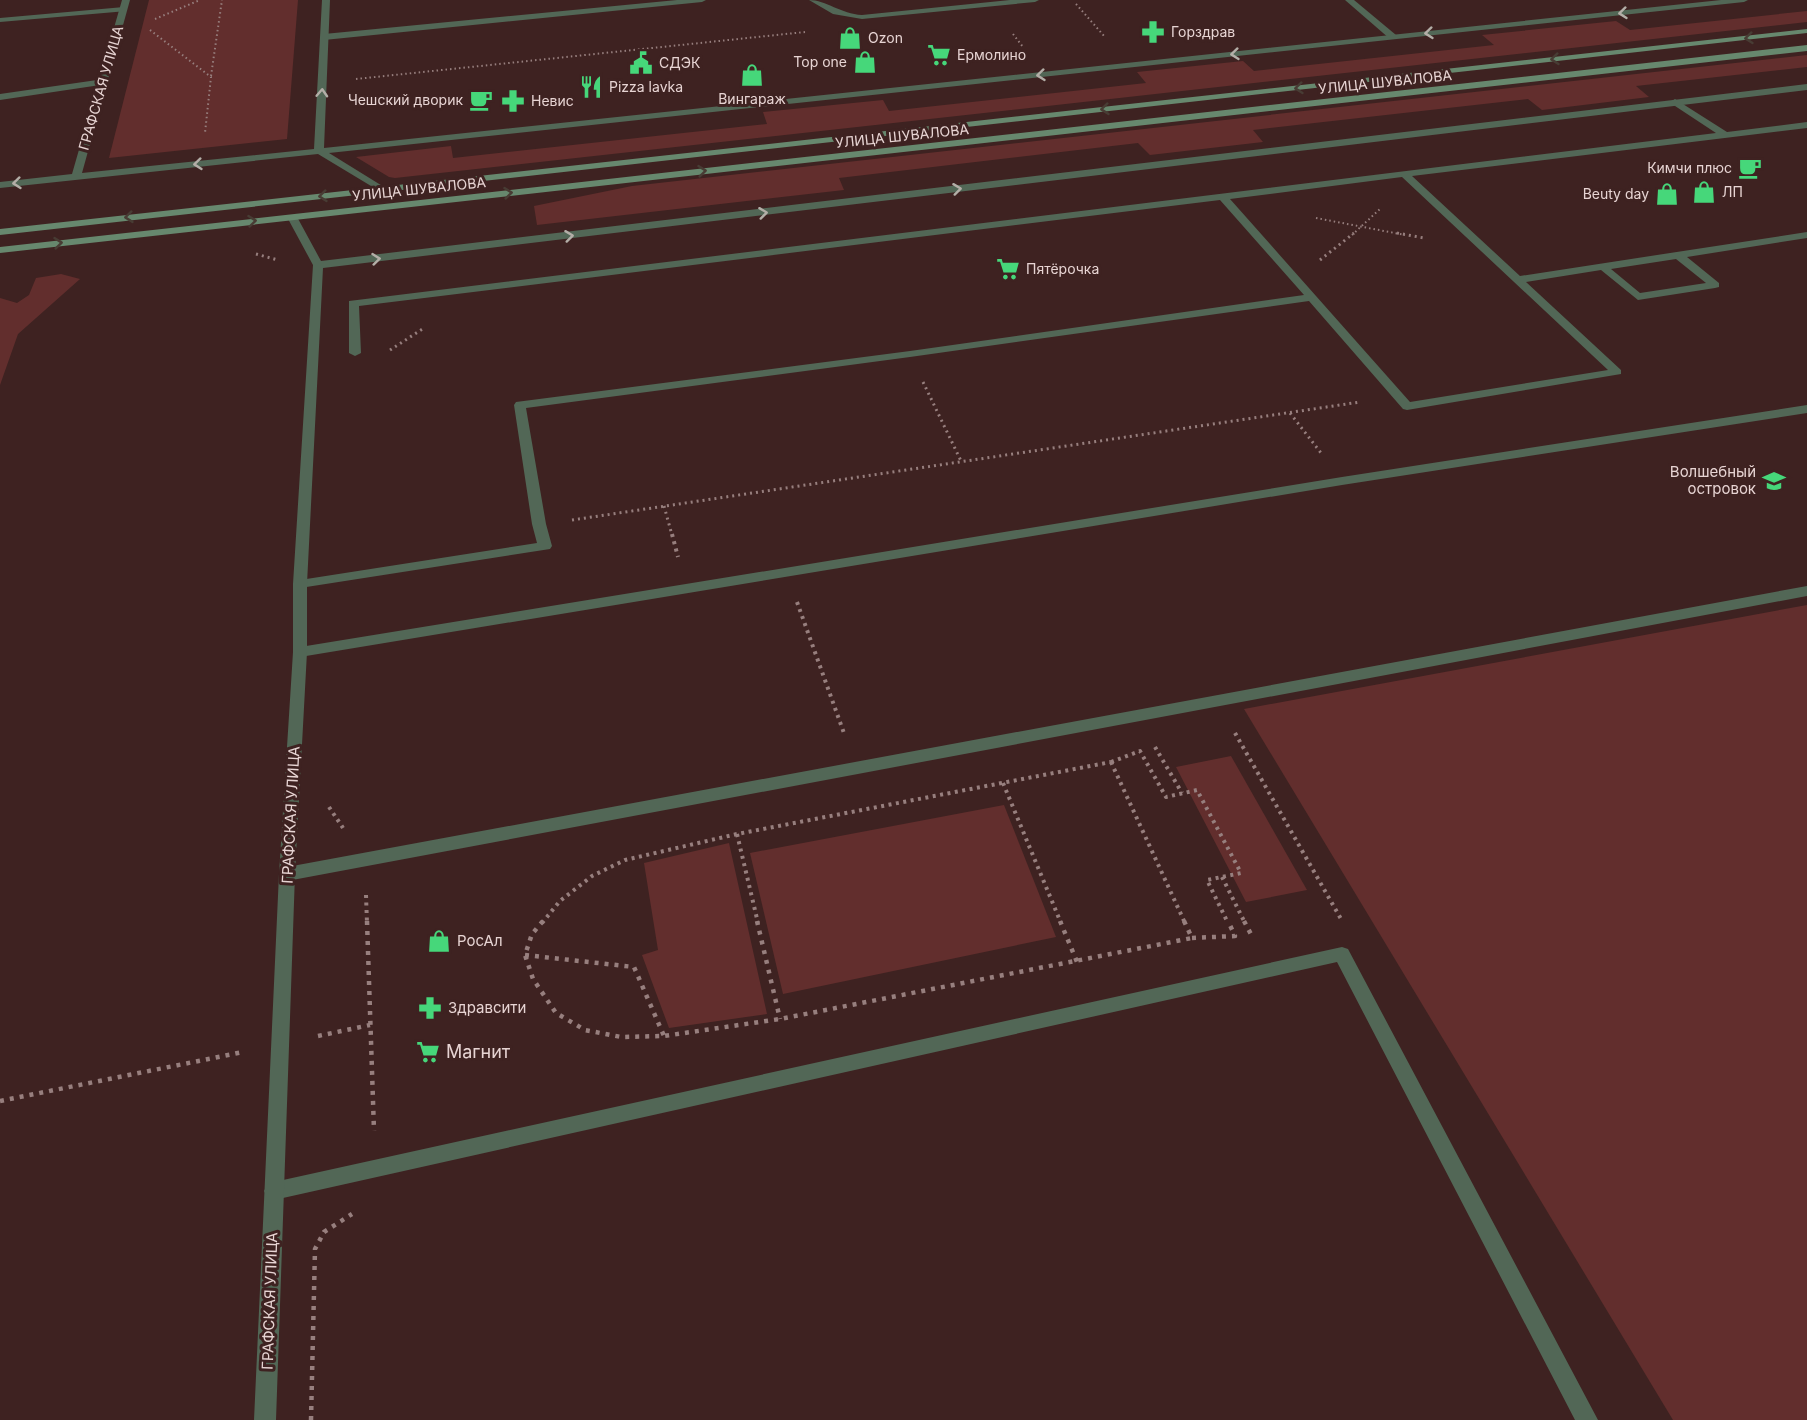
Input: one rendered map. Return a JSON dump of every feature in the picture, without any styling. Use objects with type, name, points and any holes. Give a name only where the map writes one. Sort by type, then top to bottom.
[{"type":"street","points":[[319,151],[326,0]]},
{"type":"street","points":[[324,36],[702,0]]},
{"type":"street","points":[[813,0],[828,11],[839,15],[862,17],[1035,0]]},
{"type":"street","points":[[1349,0],[1394,37]]},
{"type":"street","points":[[0,185],[1744,0]]},
{"type":"street","points":[[0,20],[125,4]]},
{"type":"street","name":"ГРАФСКАЯ УЛИЦА","points":[[76,177],[125,4]]},
{"type":"street","name":"УЛИЦА ШУВАЛОВА","points":[[0,232],[1807,31]]},
{"type":"street","name":"УЛИЦА ШУВАЛОВА","points":[[0,249],[1807,48]]},
{"type":"street","points":[[0,97],[104,82]]},
{"type":"street","points":[[292,217],[318,266],[1807,87]]},
{"type":"street","points":[[1675,102],[1725,135]]},
{"type":"street","points":[[355,353],[353,303],[1807,125]]},
{"type":"street","points":[[319,151],[381,189]]},
{"type":"street","points":[[1223,196],[1407,406],[1617,372],[1405,175]]},
{"type":"street","points":[[1518,280],[1807,235]]},
{"type":"street","points":[[1603,267],[1638,297],[1715,285],[1678,255]]},
{"type":"street","name":"ГРАФСКАЯ УЛИЦА","points":[[265,1420],[287,874],[300,652],[300,584],[318,266]]},
{"type":"street","points":[[300,584],[545,546],[539,524],[520,405],[910,354],[1312,297]]},
{"type":"street","points":[[300,652],[1354,479],[1807,409]]},
{"type":"street","points":[[1790,411],[1807,418]]},
{"type":"street","points":[[287,874],[1807,591]]},
{"type":"street","points":[[274,1191],[1342,954],[1587,1420]]},
{"type":"path","points":[[152,20],[200,0]]},
{"type":"path","points":[[204,141],[222,0]]},
{"type":"path","points":[[1076,4],[1111,44]]},
{"type":"path","points":[[143,24],[211,77]]},
{"type":"path","points":[[1010,30],[1024,48]]},
{"type":"path","points":[[352,79],[805,32]]},
{"type":"path","points":[[1319,261],[1363,226],[1384,205]]},
{"type":"path","points":[[1310,217],[1432,240]]},
{"type":"path","points":[[385,352],[431,323]]},
{"type":"path","points":[[910,354],[962,463]]},
{"type":"path","points":[[603,516],[1398,396]]},
{"type":"path","points":[[794,593],[848,746]]},
{"type":"path","points":[[1230,724],[1343,922],[1332,925]]},
{"type":"path","points":[[1140,751],[1166,797],[1197,790],[1241,873],[1207,880],[1235,936],[1192,938],[780,1019],[663,1036],[621,1037],[585,1030],[556,1013],[533,979],[525,955],[532,934],[560,901],[592,876],[625,860],[737,834],[1003,783],[1111,762],[1140,751]]},
{"type":"path","points":[[1111,762],[1192,938]]},
{"type":"path","points":[[1003,783],[1077,962]]},
{"type":"path","points":[[311,1420],[315,1249],[324,1232],[375,1201],[364,835],[342,828],[329,809],[329,797]]},
{"type":"path","points":[[737,834],[780,1019]]},
{"type":"path","points":[[1222,877],[1269,971]]},
{"type":"path","points":[[525,955],[634,968],[663,1036]]},
{"type":"path","points":[[0,1101],[370,1026]]},
{"type":"shaded area","points":[[149,0],[298,0],[287,139],[109,158]]},
{"type":"shaded area","points":[[1807,11],[1807,22],[395,178],[389,177],[356,157],[451,146],[453,158],[767,124],[763,112],[883,100],[889,111],[1146,83],[1137,72],[1243,61],[1254,71],[1494,45],[1482,35],[1616,21],[1630,30]]},
{"type":"shaded area","points":[[1807,55],[1807,67],[1636,86],[1649,97],[1542,110],[1528,99],[1253,130],[1263,142],[1150,155],[1138,143],[839,178],[844,190],[537,225],[534,206],[632,186]]},
{"type":"shaded area","points":[[61,274],[80,279],[18,334],[0,385],[0,298],[17,303],[29,295],[36,278]]},
{"type":"shaded area","points":[[1807,605],[1807,1420],[1673,1420],[1244,709]]},
{"type":"shaded area","points":[[1231,756],[1307,890],[1246,902],[1176,767]]},
{"type":"shaded area","points":[[1004,805],[1056,937],[783,994],[750,853]]},
{"type":"shaded area","points":[[729,843],[767,1014],[669,1028],[642,955],[658,950],[644,863]]},
{"type":"place","name":"Горздрав","points":[[1153,32]]},
{"type":"place","name":"Ozon","points":[[850,38]]},
{"type":"place","name":"Ермолино","points":[[939,55]]},
{"type":"place","name":"Top one","points":[[865,62]]},
{"type":"place","name":"СДЭК","points":[[641,63]]},
{"type":"place","name":"Вингараж","points":[[752,75]]},
{"type":"place","name":"Pizza lavka","points":[[591,87]]},
{"type":"place","name":"Чешский дворик","points":[[481,100]]},
{"type":"place","name":"Невис","points":[[513,101]]},
{"type":"place","name":"Кимчи плюс","points":[[1750,168]]},
{"type":"place","name":"ЛП","points":[[1704,192]]},
{"type":"place","name":"Beuty day","points":[[1667,194]]},
{"type":"place","name":"Пятёрочка","points":[[1008,269]]},
{"type":"place","name":"Волшебный островок","points":[[1774,481]]},
{"type":"place","name":"РосАл","points":[[439,941]]},
{"type":"place","name":"Здравсити","points":[[430,1008]]},
{"type":"place","name":"Магнит","points":[[428,1052]]}]
